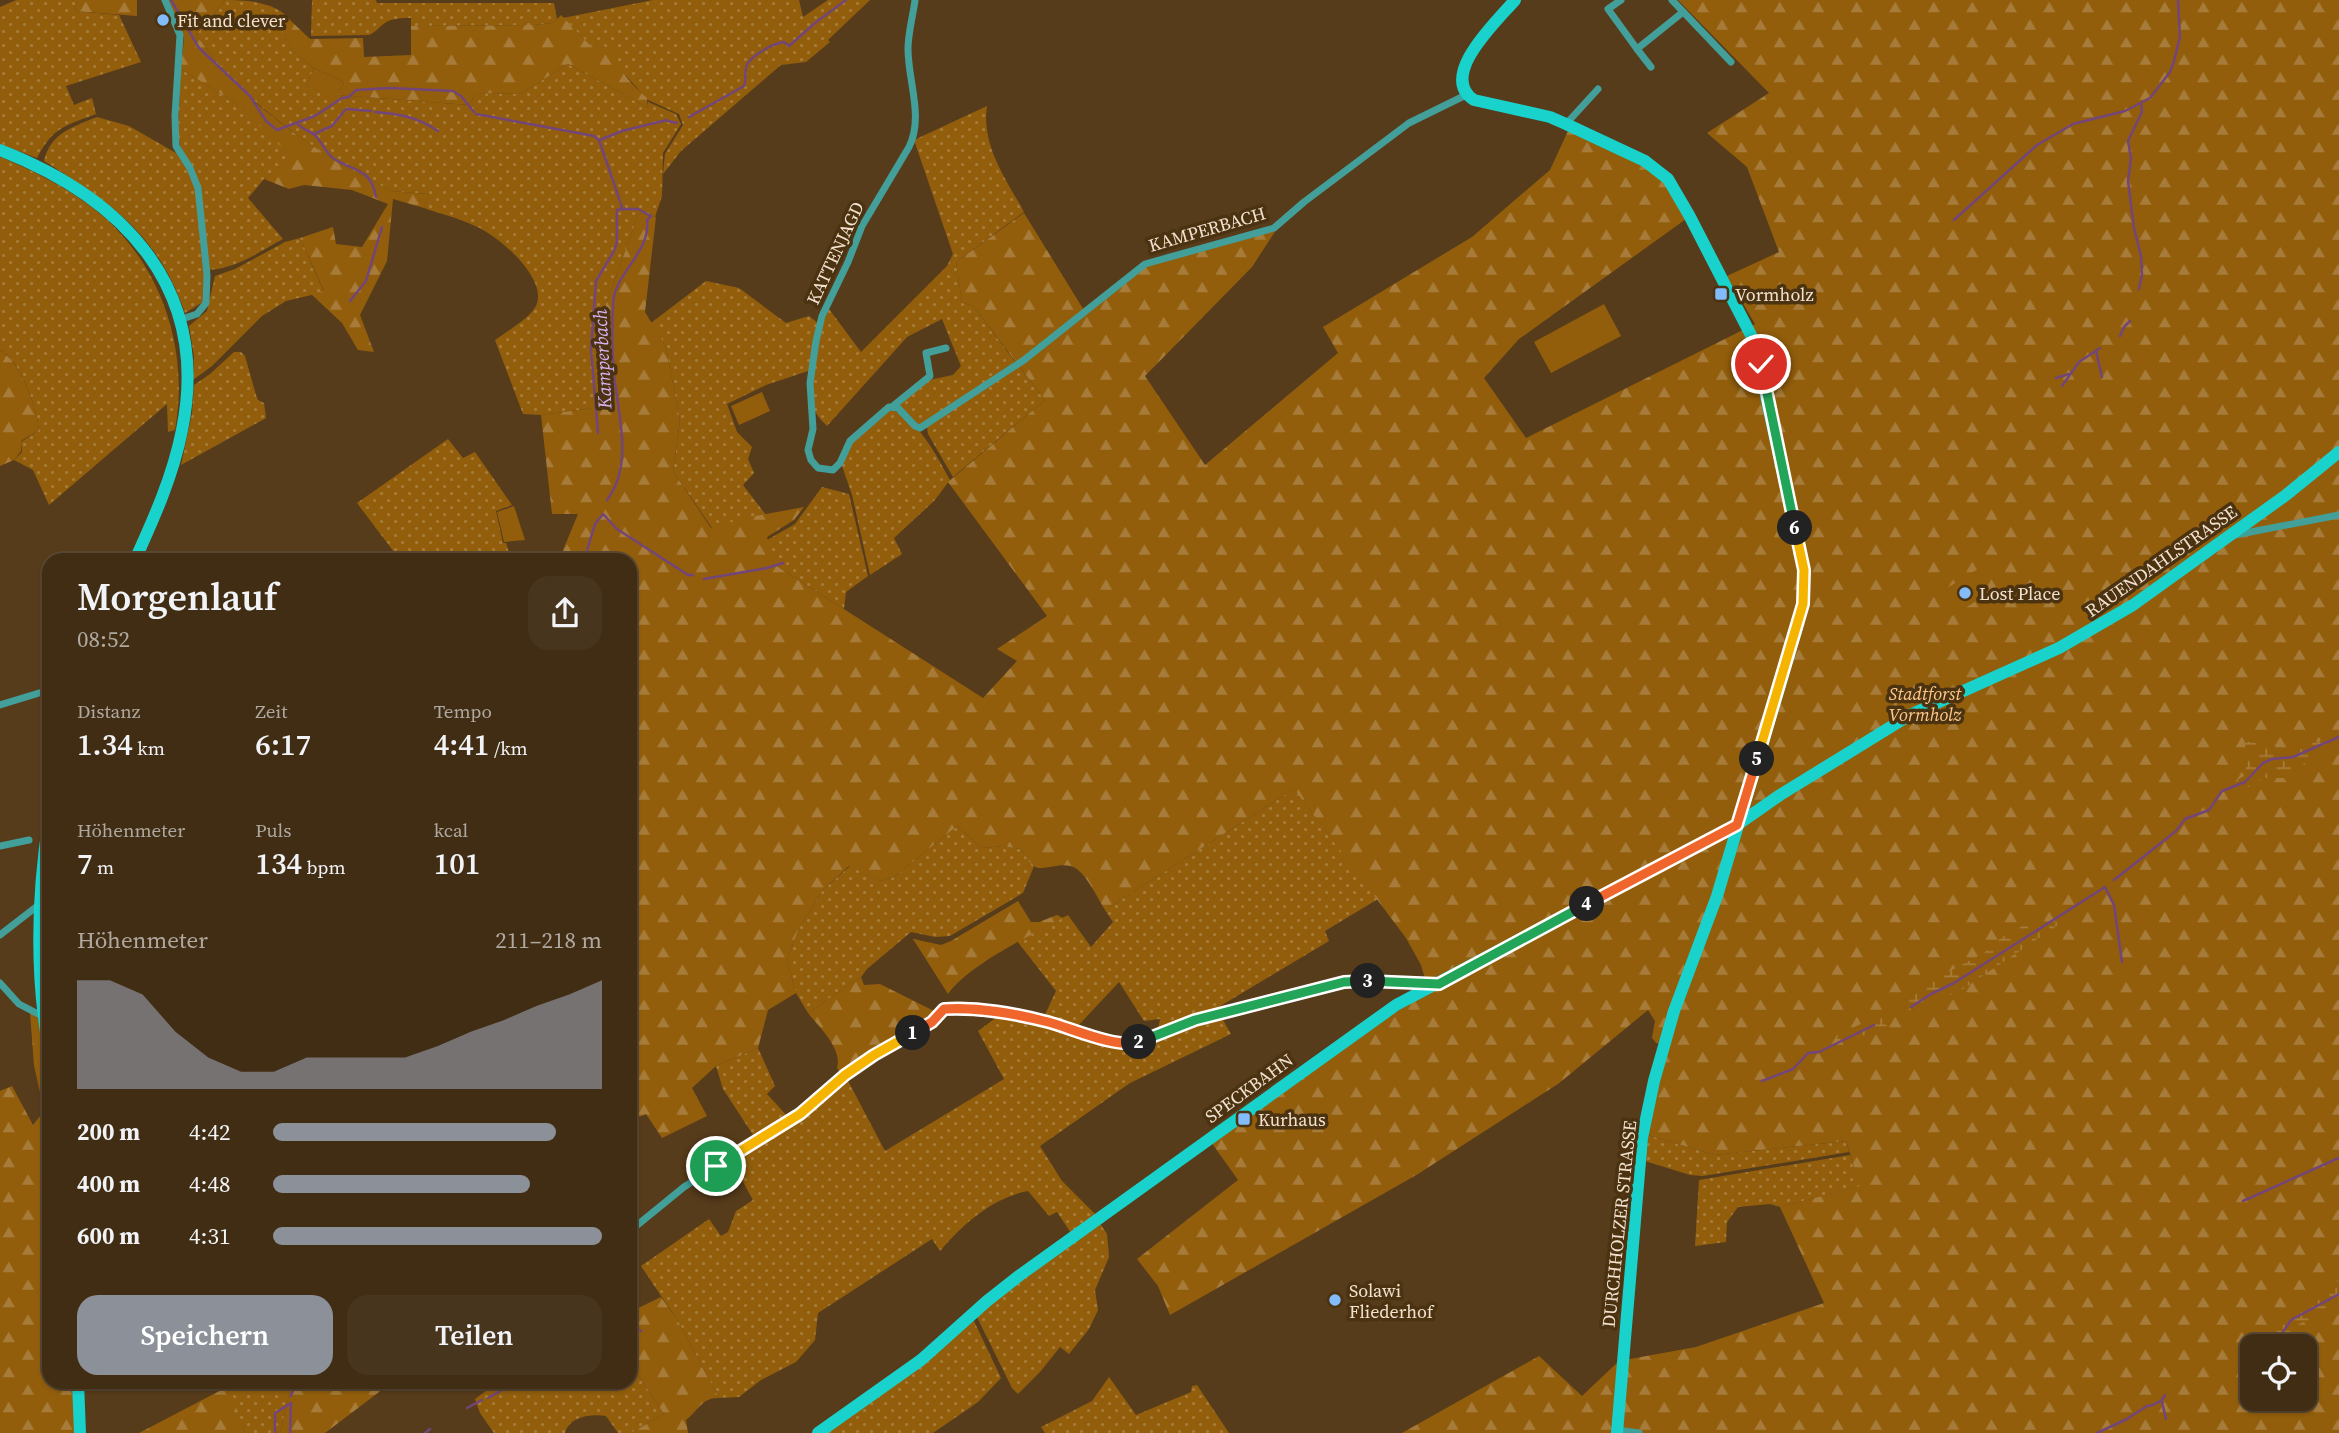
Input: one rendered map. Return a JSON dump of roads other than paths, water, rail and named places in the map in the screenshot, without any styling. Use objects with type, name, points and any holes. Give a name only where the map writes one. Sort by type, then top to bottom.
[{"type":"street","points":[[165,0],[179,29],[180,41],[175,116],[176,146],[198,188],[207,275],[206,303],[197,314],[179,320]]},
{"type":"street","name":"KATTENJAGD","points":[[893,406],[855,436],[833,470],[818,468],[811,460],[808,450],[813,429],[810,383],[822,316],[862,226],[913,140],[915,110],[908,50],[915,0]]},
{"type":"street","points":[[1466,95],[1462,80],[1465,65],[1478,43],[1515,0]]},
{"type":"street","points":[[1621,0],[1608,9],[1651,67]]},
{"type":"street","points":[[1672,0],[1731,62]]},
{"type":"street","points":[[1637,49],[1683,12]]},
{"type":"street","points":[[1566,124],[1598,89]]},
{"type":"street","name":"DURCHHOLZER STRASSE","points":[[1466,95],[1485,103],[1532,113],[1566,124],[1645,161],[1668,179],[1749,329],[1761,364],[1801,556],[1803,604],[1796,631],[1717,896],[1664,1039],[1642,1138],[1617,1432],[1639,1433]]},
{"type":"street","name":"KAMPERBACH","points":[[893,406],[920,428],[1024,360],[1145,264],[1274,228],[1304,202],[1409,123],[1466,95]]},
{"type":"street","points":[[0,150],[37,165],[99,202],[127,229],[159,271],[179,320],[184,341],[187,382],[183,428],[168,484],[138,553]]},
{"type":"street","points":[[893,406],[930,376],[926,353],[946,348]]},
{"type":"street","name":"RAUENDAHLSTRASSE","points":[[1737,825],[1780,795],[1910,715],[2059,648],[2133,605],[2286,495],[2339,452]]},
{"type":"street","points":[[2227,536],[2339,515]]},
{"type":"street","points":[[0,705],[42,692]]},
{"type":"street","name":"SPECKBAHN","points":[[818,1433],[921,1360],[986,1301],[1396,1005],[1737,825]]},
{"type":"street","points":[[0,846],[29,840]]},
{"type":"street","points":[[42,885],[39,952],[42,991]]},
{"type":"street","points":[[0,935],[40,904]]},
{"type":"street","points":[[637,1225],[684,1187],[800,1114],[845,1075],[932,1022],[944,1009],[986,1009],[1133,1044],[1152,1039],[1195,1020],[1344,982],[1439,984]]},
{"type":"street","points":[[0,983],[19,1004],[42,1016]]},
{"type":"street","points":[[78,1389],[79,1433]]},
{"type":"waterway","name":"Kamperbach","points":[[171,0],[199,48],[250,96],[266,121],[277,130],[315,116],[342,98],[349,97],[356,90],[390,88],[453,91],[461,96],[474,112]]},
{"type":"waterway","points":[[689,117],[744,86],[747,66],[755,56],[780,43],[784,42],[789,46],[846,0]]},
{"type":"waterway","points":[[1954,220],[2037,145],[2073,124],[2125,111],[2150,98],[2170,72],[2174,61],[2180,37],[2178,0]]},
{"type":"waterway","points":[[2139,289],[2142,275],[2141,256],[2134,228],[2128,181],[2131,158],[2128,141],[2142,112],[2141,103]]},
{"type":"waterway","points":[[314,134],[332,126],[346,109],[371,111]]},
{"type":"waterway","points":[[375,112],[408,117],[438,131]]},
{"type":"waterway","name":"Kamperbach","points":[[476,114],[594,136],[599,140],[620,201]]},
{"type":"waterway","points":[[600,140],[622,131],[667,120]]},
{"type":"waterway","points":[[668,121],[677,123]]},
{"type":"waterway","points":[[298,124],[316,136],[333,158],[365,175],[374,187],[376,197]]},
{"type":"waterway","name":"Kamperbach","points":[[607,500],[615,486],[622,455],[621,422],[613,365],[613,304],[619,282],[644,243],[647,220],[651,216],[638,209],[622,209],[621,204]]},
{"type":"waterway","points":[[598,433],[591,349],[596,281],[614,251],[617,242],[617,210],[622,209]]},
{"type":"waterway","points":[[350,301],[366,281],[382,227]]},
{"type":"waterway","points":[[2120,336],[2130,321]]},
{"type":"waterway","points":[[2062,386],[2079,362],[2100,348]]},
{"type":"waterway","points":[[2096,351],[2102,377]]},
{"type":"waterway","points":[[2056,378],[2069,374]]},
{"type":"waterway","points":[[586,553],[595,524],[603,514],[617,529],[688,575],[693,575]]},
{"type":"waterway","points":[[704,579],[783,563]]},
{"type":"waterway","points":[[2114,880],[2176,831],[2185,819],[2209,810],[2222,791],[2245,782],[2263,763],[2272,759],[2293,757],[2339,737]]},
{"type":"waterway","points":[[1911,1007],[1954,983],[2105,887],[2114,905],[2122,962]]},
{"type":"waterway","points":[[1762,1081],[1793,1069],[1808,1053],[1819,1052],[1874,1025]]},
{"type":"waterway","points":[[2243,1201],[2339,1158]]},
{"type":"waterway","points":[[2281,1334],[2291,1320],[2339,1294]]},
{"type":"waterway","points":[[637,1329],[641,1331]]},
{"type":"waterway","points":[[2269,1334],[2275,1334]]},
{"type":"waterway","name":"Kamperbach","points":[[291,1396],[294,1389]]},
{"type":"waterway","points":[[488,1398],[504,1389]]},
{"type":"waterway","points":[[2097,1433],[2162,1400],[2165,1395]]},
{"type":"waterway","points":[[467,1408],[482,1400]]},
{"type":"waterway","points":[[2162,1402],[2166,1419]]},
{"type":"waterway","points":[[275,1433],[275,1413],[291,1403]]},
{"type":"waterway","name":"Kamperbach","points":[[290,1433],[291,1403]]},
{"type":"waterway","points":[[425,1433],[430,1429]]},
{"type":"place","name":"Fit and clever","points":[[163,20]]},
{"type":"place","name":"Vormholz","points":[[1721,294]]},
{"type":"place","name":"Lost Place","points":[[1965,593]]},
{"type":"place","name":"Kurhaus","points":[[1244,1119]]},
{"type":"place","name":"Solawi Fliederhof","points":[[1335,1300]]},
{"type":"park label","name":"Stadtforst Vormholz","points":[[1925,703]]}]
